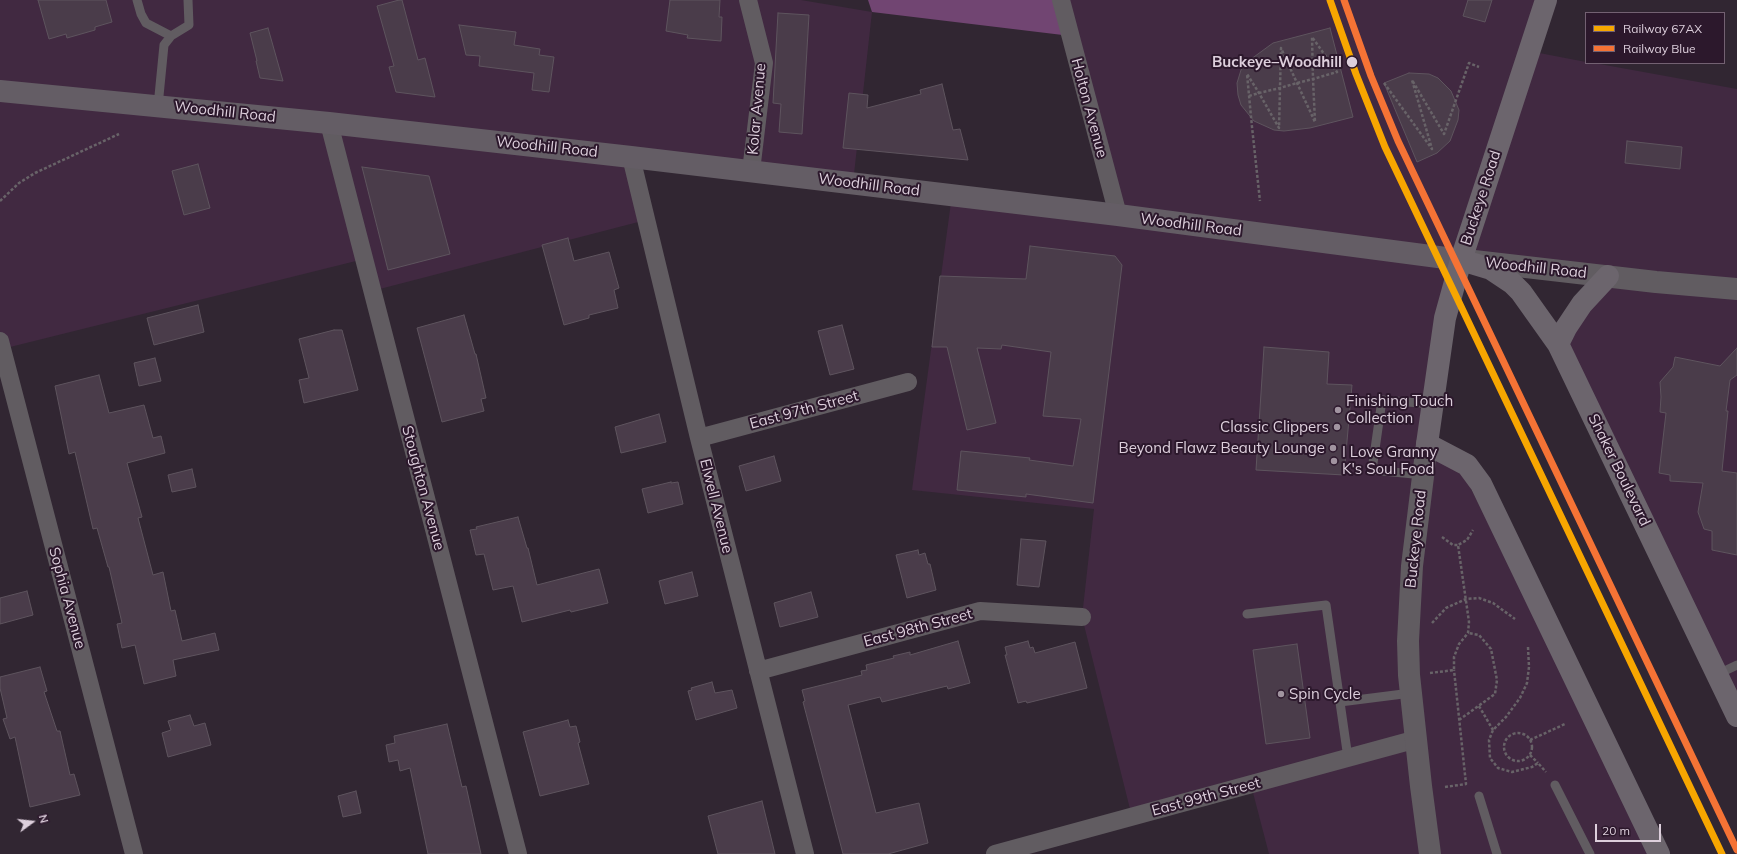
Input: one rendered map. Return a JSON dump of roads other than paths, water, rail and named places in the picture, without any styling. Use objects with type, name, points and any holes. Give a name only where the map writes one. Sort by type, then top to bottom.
[{"type":"main road","name":"Buckeye Road","points":[[1428,444],[1445,318],[1461,260],[1546,0]]},
{"type":"main road","name":"Woodhill Road","points":[[0,91],[329,123],[631,157],[1118,215],[1461,260]]},
{"type":"main road","name":"Shaker Boulevard","points":[[1461,260],[1491,269],[1512,283],[1522,292],[1558,344],[1737,716]]},
{"type":"main road","points":[[1558,344],[1566,328],[1582,304],[1608,276]]},
{"type":"main road","points":[[1428,444],[1467,465],[1481,484],[1659,854]]},
{"type":"street","name":"Kolar Avenue","points":[[748,0],[764,63],[751,171]]},
{"type":"street","name":"Holton Avenue","points":[[1061,0],[1118,215]]},
{"type":"street","name":"Stoughton Avenue","points":[[329,123],[518,854]]},
{"type":"street","name":"Elwell Avenue","points":[[631,157],[699,438],[805,854]]},
{"type":"street","name":"Woodhill Road","points":[[1461,260],[1656,282],[1737,289]]},
{"type":"street","name":"Sophia Avenue","points":[[0,341],[134,854]]},
{"type":"street","name":"East 97th Street","points":[[699,438],[908,382]]},
{"type":"street","name":"Buckeye Road","points":[[1428,444],[1409,603],[1408,641],[1411,693],[1430,854]]},
{"type":"street","name":"East 98th Street","points":[[758,671],[980,611],[1082,617]]},
{"type":"street","name":"East 99th Street","points":[[995,854],[1416,739]]},
{"type":"lane","points":[[137,0],[141,14],[146,23],[170,36]]},
{"type":"lane","points":[[158,106],[164,45],[170,36],[188,25],[188,0]]},
{"type":"lane","points":[[1424,475],[1372,470],[1382,400],[1433,404]]},
{"type":"lane","points":[[1247,614],[1326,605],[1348,758]]},
{"type":"lane","points":[[1716,675],[1737,665]]},
{"type":"lane","points":[[1340,702],[1411,693]]},
{"type":"lane","points":[[1555,785],[1590,854]]},
{"type":"lane","points":[[1478,796],[1497,854]]},
{"type":"rail line","name":"67AX","points":[[1330,0],[1356,74],[1385,147],[1722,854]]},
{"type":"rail line","name":"Blue","points":[[1344,0],[1371,76],[1398,141],[1737,850]]},
{"type":"place","name":"Buckeye–Woodhill","points":[[1352,62]]},
{"type":"place","name":"Finishing Touch Collection","points":[[1338,410]]},
{"type":"place","name":"Classic Clippers","points":[[1337,427]]},
{"type":"place","name":"Beyond Flawz Beauty Lounge","points":[[1333,448]]},
{"type":"place","name":"I Love Granny K's Soul Food","points":[[1334,461]]},
{"type":"place","name":"Spin Cycle","points":[[1281,694]]}]
